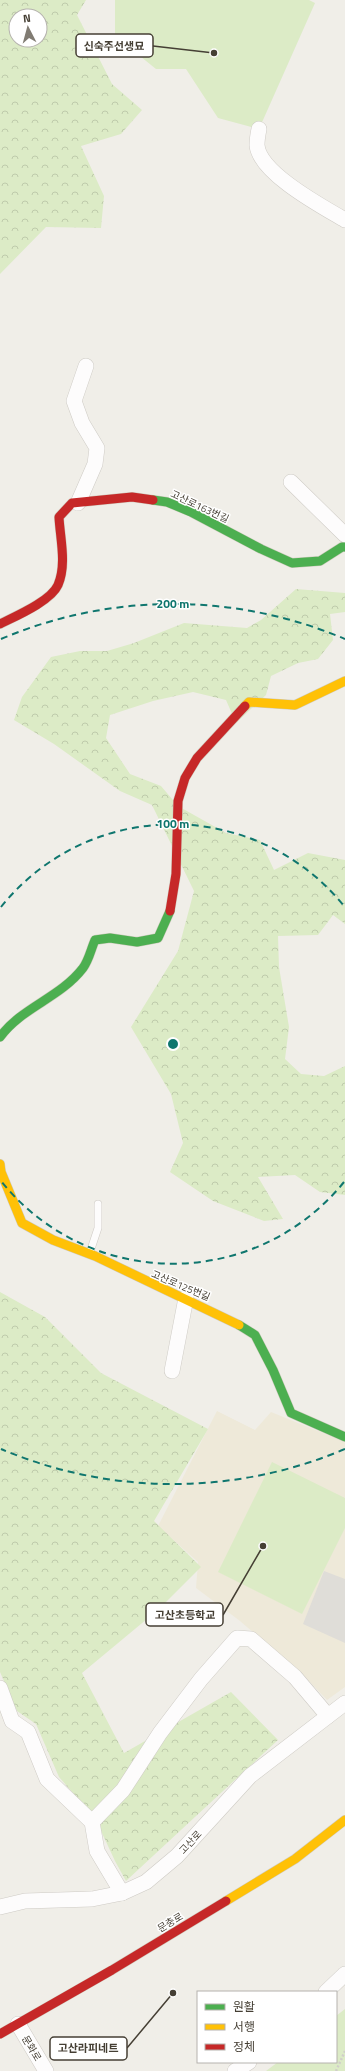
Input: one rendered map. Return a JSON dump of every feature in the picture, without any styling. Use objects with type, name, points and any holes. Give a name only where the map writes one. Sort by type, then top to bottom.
[{"type":"street","points":[[259,129],[257,146],[267,164],[289,186],[345,220]]},
{"type":"street","points":[[78,503],[95,464],[97,448],[82,423],[74,401],[86,366]]},
{"type":"street","points":[[291,482],[345,535]]},
{"type":"street","name":"고산로163번길","points":[[0,624],[39,603],[58,586],[61,567],[59,517],[72,503],[132,497],[167,502],[191,512],[261,549],[292,563],[320,561],[342,547],[345,547]]},
{"type":"street","points":[[0,1037],[6,1026],[6,1022],[61,990],[83,969],[95,940],[110,938],[137,942],[158,938],[172,906],[176,874],[178,801],[185,778],[197,758],[221,730],[249,702],[295,705],[345,680]]},
{"type":"street","name":"고산로125번길","points":[[0,1164],[1,1172],[22,1223],[53,1240],[90,1254],[142,1280],[186,1298],[230,1319],[254,1335],[273,1370],[291,1414],[345,1438]]},
{"type":"street","points":[[172,1371],[186,1298]]},
{"type":"street","points":[[92,1822],[123,1790],[160,1733],[201,1679],[237,1638],[251,1639],[295,1677],[328,1716]]},
{"type":"street","points":[[0,1688],[12,1721],[28,1732],[47,1780],[92,1822],[97,1850],[122,1893]]},
{"type":"street","name":"고산로","points":[[0,1907],[25,1901],[92,1899],[122,1893],[146,1882],[177,1856],[250,1776],[345,1702]]},
{"type":"street","name":"문충로","points":[[0,2034],[112,1970],[295,1859],[345,1820]]},
{"type":"street","points":[[327,1991],[345,1974]]},
{"type":"street","name":"문화로","points":[[18,2024],[46,2071]]},
{"type":"street","points":[[235,2071],[247,2063]]},
{"type":"lane","points":[[90,1254],[98,1228],[98,1204]]},
{"type":"path","points":[[336,2071],[345,2051]]},
{"type":"shaded area","points":[[217,1411],[255,1430],[271,1412],[345,1442],[345,1687],[327,1700],[307,1679],[240,1621],[196,1588],[198,1562],[158,1526]]},
{"type":"shaded area","points":[[324,1571],[345,1579],[345,1643],[303,1624]]},
{"type":"green space","points":[[0,0],[86,0],[77,15],[112,84],[142,110],[121,134],[81,146],[104,196],[101,228],[46,227],[0,274]]},
{"type":"green space","points":[[115,0],[309,0],[315,3],[259,129],[218,118],[186,69],[156,69],[115,36]]},
{"type":"green space","points":[[296,589],[345,593],[345,612],[330,614],[333,640],[318,659],[298,663],[271,676],[266,695],[236,723],[226,700],[193,692],[153,701],[110,715],[106,738],[130,774],[161,786],[178,806],[226,833],[260,840],[274,870],[308,853],[345,860],[345,924],[333,915],[318,935],[278,936],[279,967],[289,1027],[285,1059],[301,1074],[324,1076],[345,1066],[345,1195],[320,1192],[295,1175],[258,1177],[283,1219],[264,1221],[213,1201],[170,1172],[183,1143],[171,1094],[131,1027],[178,951],[194,891],[152,805],[120,791],[54,744],[14,720],[22,697],[51,657],[80,651],[107,651],[134,643],[184,623],[247,628],[261,620]]},
{"type":"green space","points":[[0,1292],[45,1317],[101,1373],[208,1429],[154,1521],[201,1567],[159,1609],[82,1673],[124,1753],[231,1692],[278,1740],[126,1881],[95,1818],[59,1777],[36,1724],[17,1711],[0,1672]]},
{"type":"green space","points":[[272,1462],[345,1498],[345,1528],[302,1614],[218,1572]]},
{"type":"green space","points":[[345,2009],[345,2071],[266,2071],[277,2063],[337,2063],[337,2015]]},
{"type":"traffic: fast","points":[[153,500],[167,502],[191,512],[261,549],[292,563],[320,561],[342,547],[345,547]]},
{"type":"traffic: fast","points":[[0,1037],[19,1018],[74,978],[85,965],[95,940],[110,938],[137,942],[158,938],[170,911]]},
{"type":"traffic: fast","points":[[239,1325],[255,1335],[273,1370],[291,1413],[345,1437]]},
{"type":"traffic: slow","points":[[245,706],[249,702],[295,705],[345,681]]},
{"type":"traffic: slow","points":[[0,1164],[1,1172],[22,1223],[53,1240],[95,1256],[239,1325]]},
{"type":"traffic: slow","points":[[226,1901],[295,1859],[345,1820]]},
{"type":"traffic: jam","points":[[0,624],[41,602],[48,597],[58,585],[61,577],[63,560],[59,517],[72,503],[132,497],[153,500]]},
{"type":"traffic: jam","points":[[170,911],[176,874],[178,801],[185,778],[197,758],[245,706]]},
{"type":"traffic: jam","points":[[0,2034],[112,1970],[226,1901]]},
{"type":"place","name":"신숙주선생묘","points":[[214,53]]},
{"type":"place","name":"고산초등학교","points":[[263,1546]]},
{"type":"place","name":"고산라피네트","points":[[173,1993]]}]
